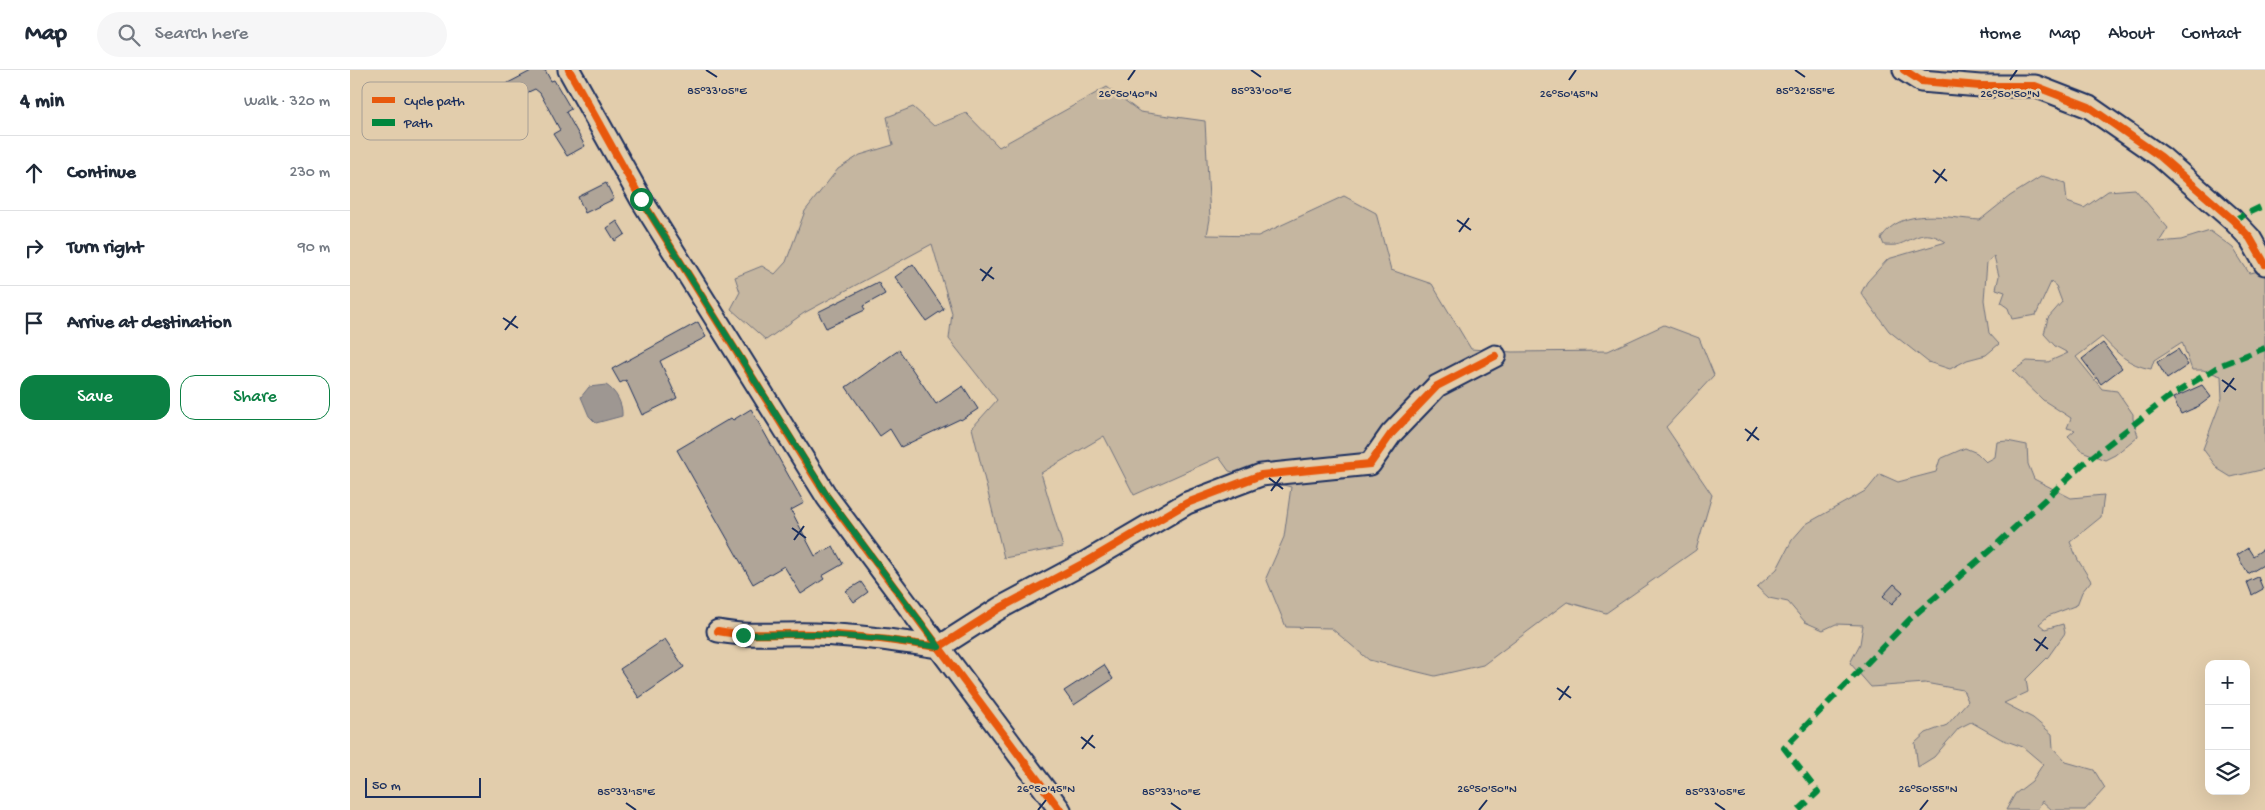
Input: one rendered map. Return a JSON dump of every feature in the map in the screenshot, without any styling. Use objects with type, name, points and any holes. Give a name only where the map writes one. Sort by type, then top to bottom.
[{"type":"street","points":[[569,70],[641,199],[828,497],[1060,810]]},
{"type":"street","points":[[1904,70],[1921,81],[1980,86],[2035,86],[2090,107],[2161,157],[2233,220],[2250,238],[2265,264]]},
{"type":"street","points":[[718,630],[743,635],[814,634],[882,639],[939,647],[1000,608],[1088,561],[1187,503],[1262,475],[1370,464],[1391,434],[1437,386],[1495,356]]},
{"type":"shaded area","points":[[1107,87],[1140,112],[1205,121],[1210,219],[1207,235],[1258,236],[1344,196],[1376,213],[1391,270],[1432,284],[1471,349],[1512,352],[1608,351],[1664,325],[1699,338],[1714,375],[1666,427],[1712,495],[1696,550],[1606,613],[1567,602],[1483,665],[1435,676],[1369,660],[1331,628],[1286,627],[1266,578],[1284,537],[1291,487],[1229,471],[1219,457],[1134,495],[1104,436],[1041,473],[1063,547],[1004,558],[972,428],[997,400],[949,339],[952,313],[932,244],[804,313],[766,340],[731,309],[740,292],[735,277],[762,266],[775,274],[786,262],[805,211],[838,169],[860,155],[893,145],[887,117],[913,107],[934,126],[966,113],[999,147]]},
{"type":"shaded area","points":[[2042,176],[2065,183],[2067,202],[2084,208],[2108,191],[2135,189],[2168,228],[2159,242],[2181,240],[2210,231],[2233,248],[2249,273],[2265,270],[2265,469],[2231,477],[2218,469],[2203,449],[2222,398],[2221,376],[2203,370],[2192,370],[2182,342],[2154,360],[2151,369],[2129,361],[2102,337],[2076,357],[2102,389],[2117,391],[2133,414],[2138,436],[2115,455],[2105,460],[2082,451],[2068,436],[2075,430],[2067,428],[2071,418],[2043,400],[2013,371],[2027,361],[2048,362],[2068,353],[2055,346],[2044,334],[2048,318],[2062,302],[2056,286],[2051,282],[2036,315],[2012,319],[2008,308],[2001,303],[2005,292],[1996,289],[1999,276],[1994,256],[1987,262],[1984,300],[1989,333],[1999,344],[1986,355],[1967,360],[1950,369],[1928,362],[1889,331],[1861,293],[1867,282],[1888,259],[1946,242],[1933,236],[1923,235],[1898,245],[1884,245],[1881,238],[1890,228],[1901,221],[1926,216],[1980,220],[2010,196]]},
{"type":"shaded area","points":[[606,385],[618,398],[622,416],[596,423],[589,416],[581,397],[589,387]]},
{"type":"shaded area","points":[[2007,441],[2027,445],[2028,464],[2034,479],[2071,498],[2104,495],[2101,517],[2070,542],[2091,581],[2082,592],[2077,605],[2048,616],[2039,624],[2045,629],[2063,624],[2065,633],[2048,657],[2026,679],[2028,692],[2004,703],[2033,718],[2052,734],[2053,748],[2066,762],[2094,770],[2105,788],[2085,810],[2052,810],[2042,801],[2037,810],[2006,810],[2015,794],[2032,781],[2043,764],[2023,747],[2001,739],[1971,722],[1959,728],[1934,757],[1918,767],[1915,743],[1926,733],[1947,725],[1968,701],[1963,690],[1925,683],[1871,687],[1850,663],[1860,644],[1863,625],[1836,624],[1823,630],[1805,622],[1788,602],[1769,598],[1757,587],[1777,569],[1792,540],[1806,524],[1867,490],[1880,474],[1898,482],[1936,472],[1940,459],[1965,448],[1977,453],[1986,462],[1995,457],[1997,442]]},
{"type":"building","points":[[533,70],[545,70],[551,81],[554,80],[571,109],[566,112],[585,146],[567,156],[553,134],[560,130],[540,93],[535,89],[528,92],[528,82],[510,82]]},
{"type":"building","points":[[606,183],[614,199],[585,213],[578,197]]},
{"type":"building","points":[[617,221],[625,234],[615,241],[607,228]]},
{"type":"building","points":[[913,264],[944,309],[926,321],[895,277]]},
{"type":"building","points":[[878,282],[885,294],[863,306],[865,310],[826,328],[818,312]]},
{"type":"building","points":[[698,322],[706,337],[660,361],[677,398],[642,415],[626,380],[620,383],[612,369]]},
{"type":"building","points":[[2103,343],[2122,368],[2101,384],[2082,359]]},
{"type":"building","points":[[2178,349],[2188,365],[2167,379],[2157,362]]},
{"type":"building","points":[[899,350],[936,404],[963,386],[978,409],[961,420],[901,447],[890,429],[880,436],[846,387]]},
{"type":"building","points":[[2202,385],[2211,397],[2199,406],[2181,414],[2173,398]]},
{"type":"building","points":[[751,409],[804,503],[791,510],[815,556],[833,546],[843,564],[822,576],[824,579],[801,594],[784,566],[753,584],[677,450],[731,418],[733,420]]},
{"type":"building","points":[[2248,548],[2253,556],[2265,548],[2265,564],[2248,574],[2237,555]]},
{"type":"building","points":[[2258,577],[2263,589],[2252,595],[2247,582]]},
{"type":"building","points":[[861,582],[868,592],[854,602],[846,591]]},
{"type":"building","points":[[1894,584],[1903,592],[1892,604],[1883,596]]},
{"type":"building","points":[[665,639],[684,667],[639,698],[620,669]]},
{"type":"building","points":[[1104,665],[1113,679],[1074,705],[1064,691]]},
{"type":"marked path","points":[[2233,220],[2265,205]]},
{"type":"marked path","points":[[1799,810],[1818,792],[1784,748],[1910,619],[1996,545],[2083,464],[2166,399],[2221,365],[2265,348]]},
{"type":"cycle path","points":[[569,70],[641,199],[827,497],[1060,810]]},
{"type":"cycle path","points":[[1904,70],[1921,81],[1980,86],[2035,86],[2089,107],[2161,157],[2233,220],[2250,238],[2265,264]]},
{"type":"cycle path","points":[[718,631],[754,634],[845,636],[939,647],[1000,608],[1088,561],[1187,503],[1261,475],[1370,464],[1391,434],[1437,386],[1495,356]]},
{"type":"route","points":[[641,199],[828,497],[939,647],[882,639],[814,634],[743,635]]}]
